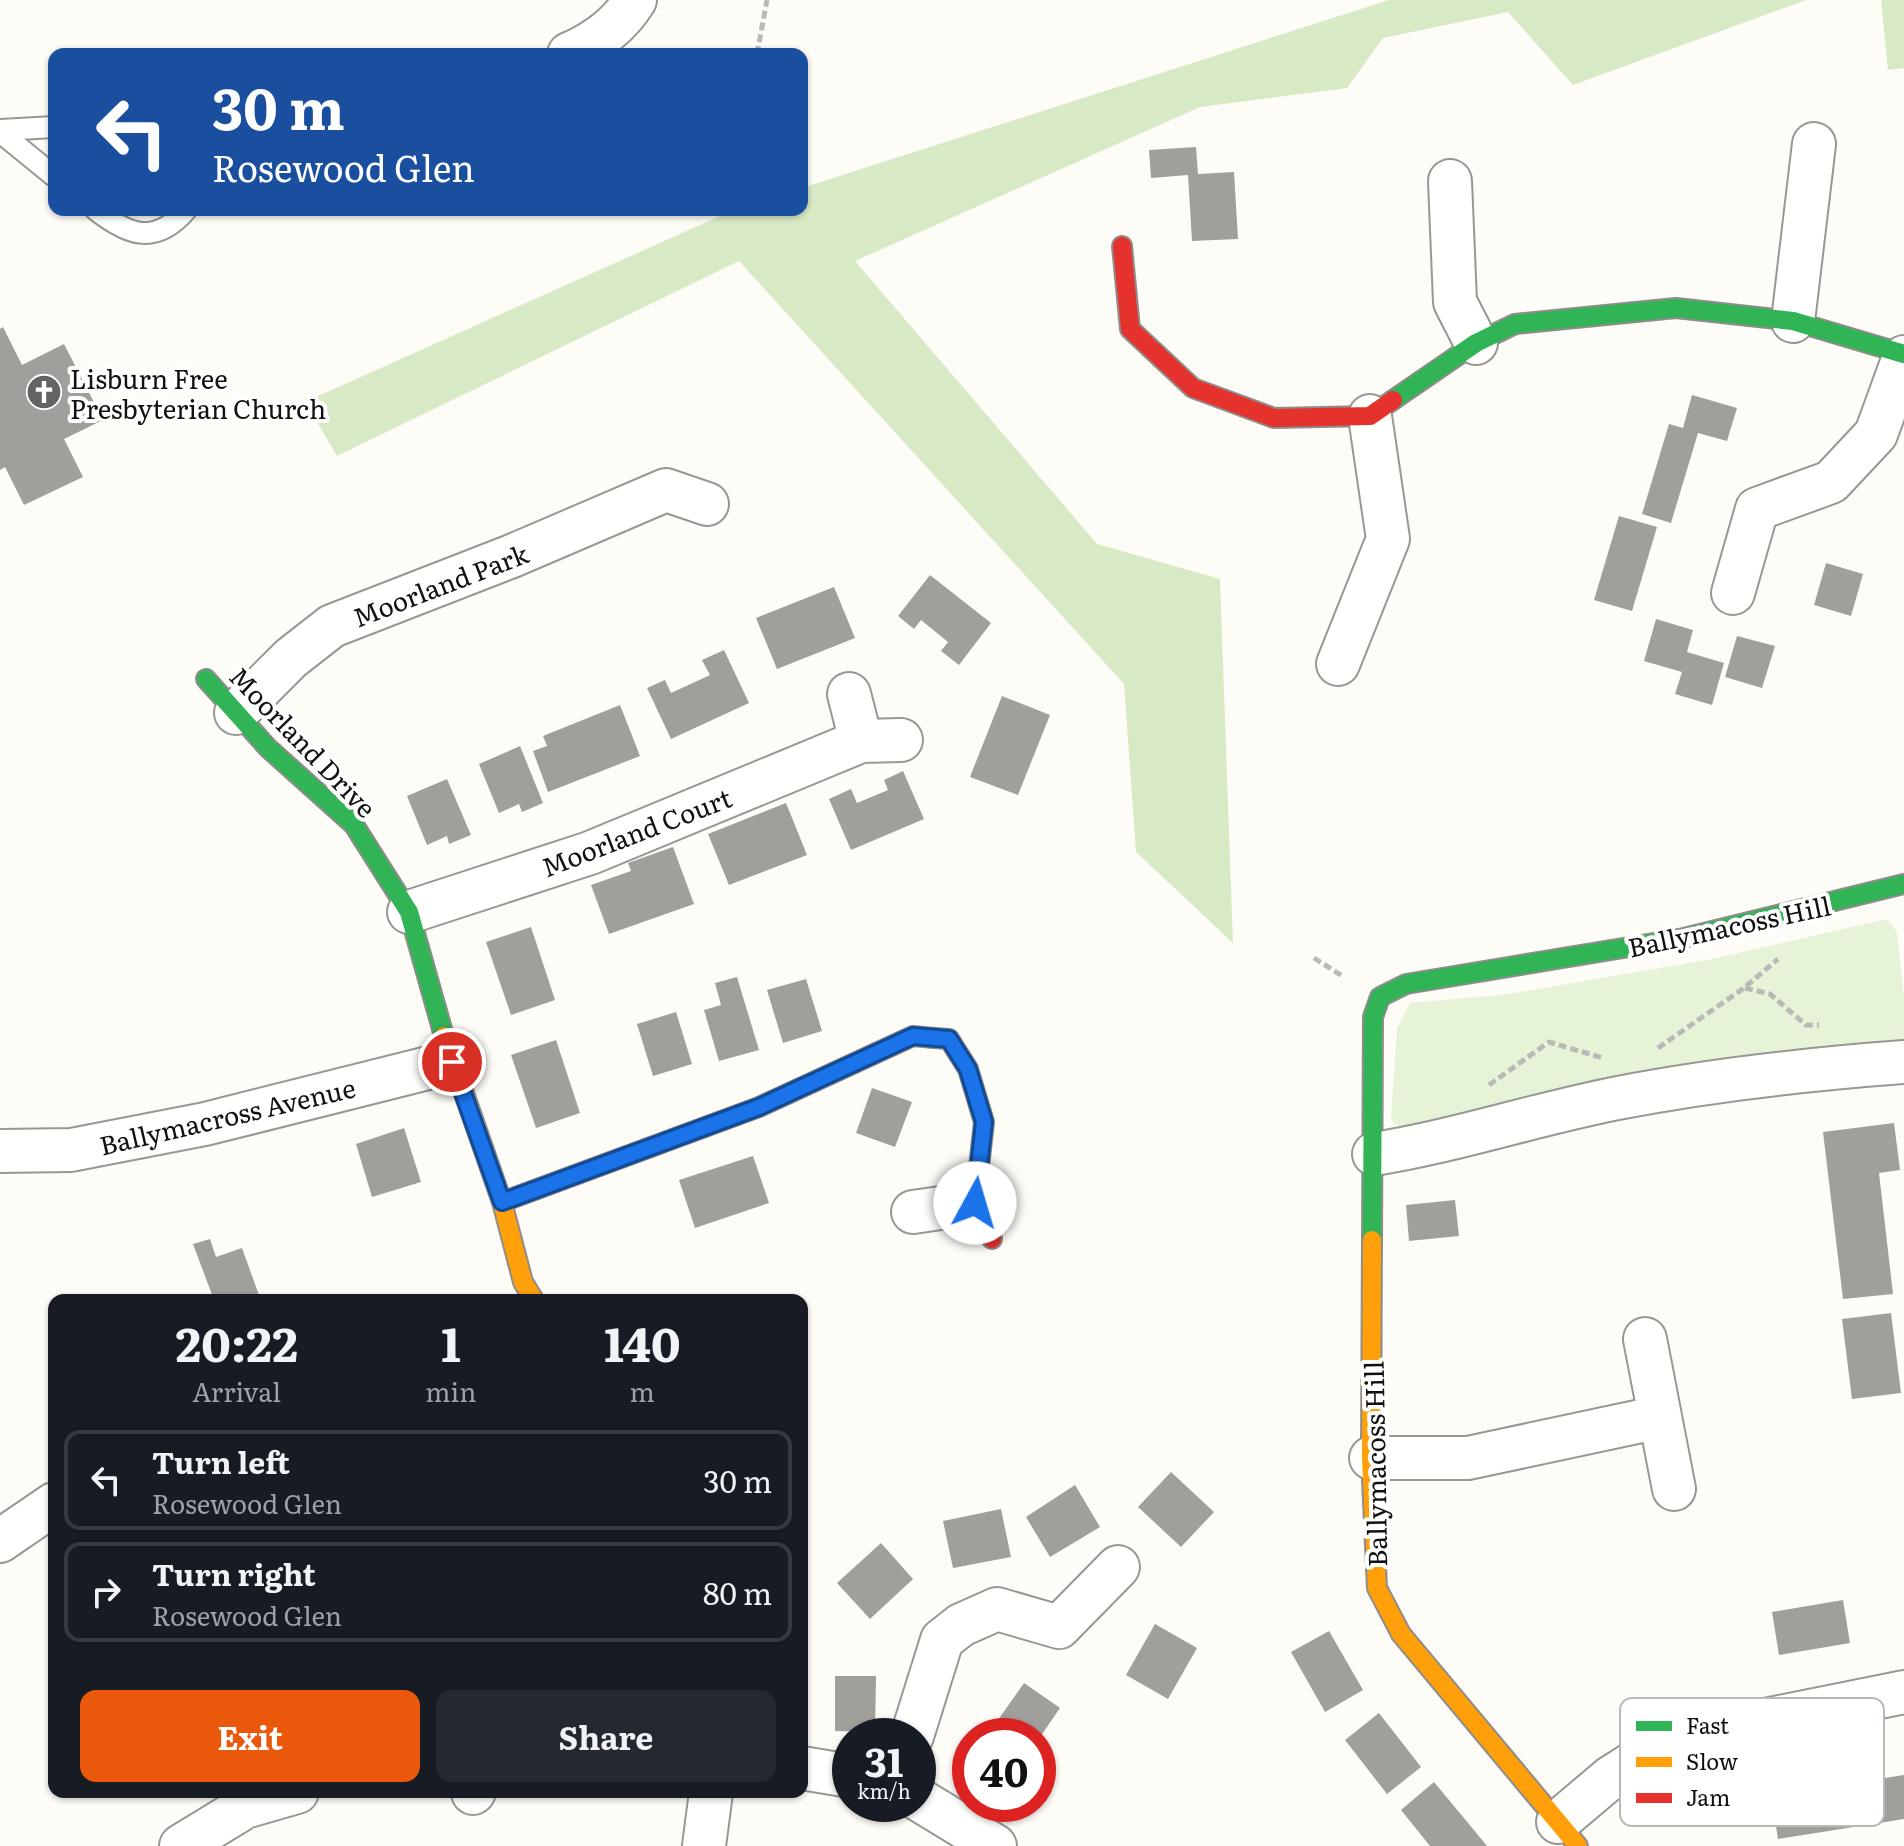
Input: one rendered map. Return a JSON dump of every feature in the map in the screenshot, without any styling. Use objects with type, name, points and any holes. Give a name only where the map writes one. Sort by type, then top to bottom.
[{"type":"street","points":[[583,48],[622,21],[635,0]]},
{"type":"street","points":[[1793,321],[1814,144]]},
{"type":"street","points":[[1450,181],[1455,302],[1476,343]]},
{"type":"street","points":[[1122,246],[1130,329],[1193,388],[1274,418],[1370,416],[1476,343],[1515,324],[1676,308],[1793,321],[1904,356],[1876,434],[1831,482],[1757,509],[1733,593]]},
{"type":"street","points":[[1338,664],[1388,539],[1370,416]]},
{"type":"street","name":"Moorland Park","points":[[236,713],[291,658],[332,626],[512,556],[667,473],[707,504]]},
{"type":"street","name":"Moorland Drive","points":[[206,679],[268,748],[354,825],[409,912],[452,1062],[502,1202],[523,1282],[530,1294]]},
{"type":"street","name":"Moorland Court","points":[[409,912],[590,853],[881,741],[849,694]]},
{"type":"street","name":"Ballymacoss Hill","points":[[1568,1834],[1401,1634],[1377,1588],[1371,1458],[1373,1017],[1380,997],[1406,984],[1684,938],[1904,884]]},
{"type":"street","points":[[502,1202],[759,1107],[913,1036],[949,1039],[968,1069],[984,1122],[984,1221],[913,1212]]},
{"type":"street","name":"Ballymacross Avenue","points":[[0,1151],[71,1150],[205,1124],[452,1062]]},
{"type":"street","points":[[1374,1154],[1424,1147],[1618,1098],[1725,1082],[1904,1062]]},
{"type":"street","points":[[1645,1339],[1674,1489]]},
{"type":"street","points":[[1371,1458],[1468,1458],[1660,1417]]},
{"type":"street","points":[[0,1541],[48,1508]]},
{"type":"street","points":[[918,1718],[942,1640],[961,1625],[997,1609],[1059,1627],[1118,1567]]},
{"type":"street","points":[[1874,1698],[1904,1692]]},
{"type":"street","points":[[808,1769],[832,1773]]},
{"type":"street","points":[[1568,1834],[1610,1778],[1620,1772]]},
{"type":"street","points":[[181,1846],[245,1807],[276,1798]]},
{"type":"street","points":[[704,1846],[710,1798]]},
{"type":"street","points":[[936,1810],[995,1846]]},
{"type":"lane","points":[[0,131],[48,127]]},
{"type":"lane","points":[[0,131],[48,171]]},
{"type":"lane","points":[[104,216],[114,224],[150,234],[173,226],[181,216]]},
{"type":"path","points":[[758,48],[767,0]]},
{"type":"path","points":[[1656,1049],[1744,988],[1779,959]]},
{"type":"path","points":[[1744,988],[1770,994],[1806,1025],[1828,1025]]},
{"type":"path","points":[[1487,1087],[1549,1042],[1617,1062]]},
{"type":"green space","points":[[1389,0],[1806,0],[1573,85],[1508,12],[1383,38],[1347,88],[1200,107],[855,261],[1097,544],[1220,579],[1233,943],[1136,852],[1124,684],[739,261],[337,456],[305,402],[720,216],[808,216],[808,186]]},
{"type":"green space","points":[[1881,0],[1904,0],[1904,68],[1888,70]]},
{"type":"green space","points":[[1887,919],[1897,932],[1904,998],[1904,1041],[1402,1131],[1391,1119],[1397,1028],[1410,1003],[1509,994],[1712,959]]},
{"type":"building","points":[[1196,147],[1198,174],[1234,172],[1238,239],[1192,241],[1188,175],[1151,178],[1149,150]]},
{"type":"building","name":"Lisburn Free Presbyterian Church","points":[[3,327],[22,365],[64,344],[103,420],[64,439],[83,477],[24,505],[5,467],[0,470],[0,329]]},
{"type":"building","points":[[1692,395],[1737,408],[1727,441],[1698,433],[1671,523],[1642,514],[1669,424],[1683,428]]},
{"type":"building","points":[[1619,516],[1657,527],[1632,611],[1594,600]]},
{"type":"building","points":[[1826,563],[1863,574],[1851,616],[1814,605]]},
{"type":"building","points":[[930,575],[991,623],[959,665],[941,651],[948,642],[921,620],[914,629],[898,616]]},
{"type":"building","points":[[834,587],[855,638],[777,669],[756,618]]},
{"type":"building","points":[[1656,619],[1693,630],[1687,652],[1724,663],[1712,705],[1675,694],[1682,672],[1644,661]]},
{"type":"building","points":[[1737,636],[1775,646],[1762,688],[1725,677]]},
{"type":"building","points":[[724,650],[749,703],[671,739],[647,688],[665,680],[671,693],[710,675],[702,660]]},
{"type":"building","points":[[1002,696],[1050,715],[1018,795],[970,777]]},
{"type":"building","points":[[620,705],[640,756],[548,792],[533,751],[547,746],[543,736]]},
{"type":"building","points":[[520,746],[543,803],[522,812],[519,804],[499,813],[479,764]]},
{"type":"building","points":[[903,771],[924,819],[851,850],[829,799],[851,789],[857,803],[888,790],[884,780]]},
{"type":"building","points":[[447,779],[471,835],[449,844],[447,836],[427,845],[407,796]]},
{"type":"building","points":[[786,803],[807,855],[729,885],[708,834]]},
{"type":"building","points":[[673,847],[694,904],[609,934],[591,885],[631,871],[628,863]]},
{"type":"building","points":[[531,927],[555,1000],[511,1015],[486,942]]},
{"type":"building","points":[[737,977],[759,1050],[719,1061],[704,1010],[721,1005],[715,983]]},
{"type":"building","points":[[806,979],[822,1031],[783,1043],[767,990]]},
{"type":"building","points":[[676,1012],[692,1064],[653,1076],[637,1024]]},
{"type":"building","points":[[556,1040],[580,1113],[536,1128],[511,1055]]},
{"type":"building","points":[[872,1088],[912,1102],[895,1147],[856,1133]]},
{"type":"building","points":[[1894,1123],[1900,1170],[1879,1173],[1893,1294],[1843,1299],[1823,1132]]},
{"type":"building","points":[[404,1128],[421,1182],[372,1197],[356,1144]]},
{"type":"building","points":[[753,1156],[769,1203],[695,1228],[679,1180]]},
{"type":"building","points":[[1455,1200],[1459,1236],[1409,1241],[1406,1205]]},
{"type":"building","points":[[210,1239],[216,1257],[242,1248],[259,1294],[212,1294],[193,1244]]},
{"type":"building","points":[[1891,1313],[1901,1393],[1852,1399],[1842,1319]]},
{"type":"building","points":[[1171,1472],[1214,1512],[1181,1547],[1138,1507]]},
{"type":"building","points":[[1075,1485],[1100,1527],[1050,1557],[1026,1517]]},
{"type":"building","points":[[1001,1509],[1011,1557],[953,1568],[943,1521]]},
{"type":"building","points":[[881,1543],[913,1579],[870,1619],[837,1583]]},
{"type":"building","points":[[1843,1600],[1850,1643],[1779,1655],[1772,1612]]},
{"type":"building","points":[[1155,1624],[1197,1648],[1168,1699],[1126,1675]]},
{"type":"building","points":[[1329,1631],[1363,1690],[1325,1712],[1291,1652]]},
{"type":"building","points":[[835,1676],[876,1676],[875,1718],[835,1718]]},
{"type":"building","points":[[1024,1683],[1060,1708],[1053,1718],[999,1718]]},
{"type":"building","points":[[1379,1713],[1421,1767],[1387,1794],[1345,1740]]},
{"type":"building","points":[[1904,1775],[1904,1819],[1884,1822],[1884,1778]]},
{"type":"building","points":[[1434,1782],[1487,1846],[1430,1846],[1401,1810]]},
{"type":"building","points":[[1776,1826],[1860,1826],[1778,1839]]},
{"type":"traffic: fast","points":[[1393,400],[1476,343],[1515,324],[1676,308],[1793,321],[1904,354]]},
{"type":"traffic: fast","points":[[206,679],[268,748],[354,825],[409,912],[444,1036]]},
{"type":"traffic: fast","points":[[1372,1240],[1373,1017],[1380,997],[1406,984],[1684,938],[1904,884]]},
{"type":"traffic: fast","points":[[502,1202],[759,1107],[913,1036],[934,1038]]},
{"type":"traffic: slow","points":[[444,1036],[502,1202],[523,1282],[530,1294]]},
{"type":"traffic: slow","points":[[1372,1240],[1371,1458],[1377,1588],[1401,1634],[1578,1846]]},
{"type":"traffic: jam","points":[[1122,246],[1130,329],[1193,388],[1274,418],[1370,416],[1393,400]]},
{"type":"traffic: jam","points":[[934,1038],[949,1039],[968,1069],[984,1122],[975,1203],[992,1239]]},
{"type":"place","name":"Lisburn Free Presbyterian Church","points":[[44,392]]},
{"type":"route","points":[[452,1062],[502,1202],[759,1107],[913,1036],[949,1039],[968,1069],[984,1122],[975,1203]]}]
